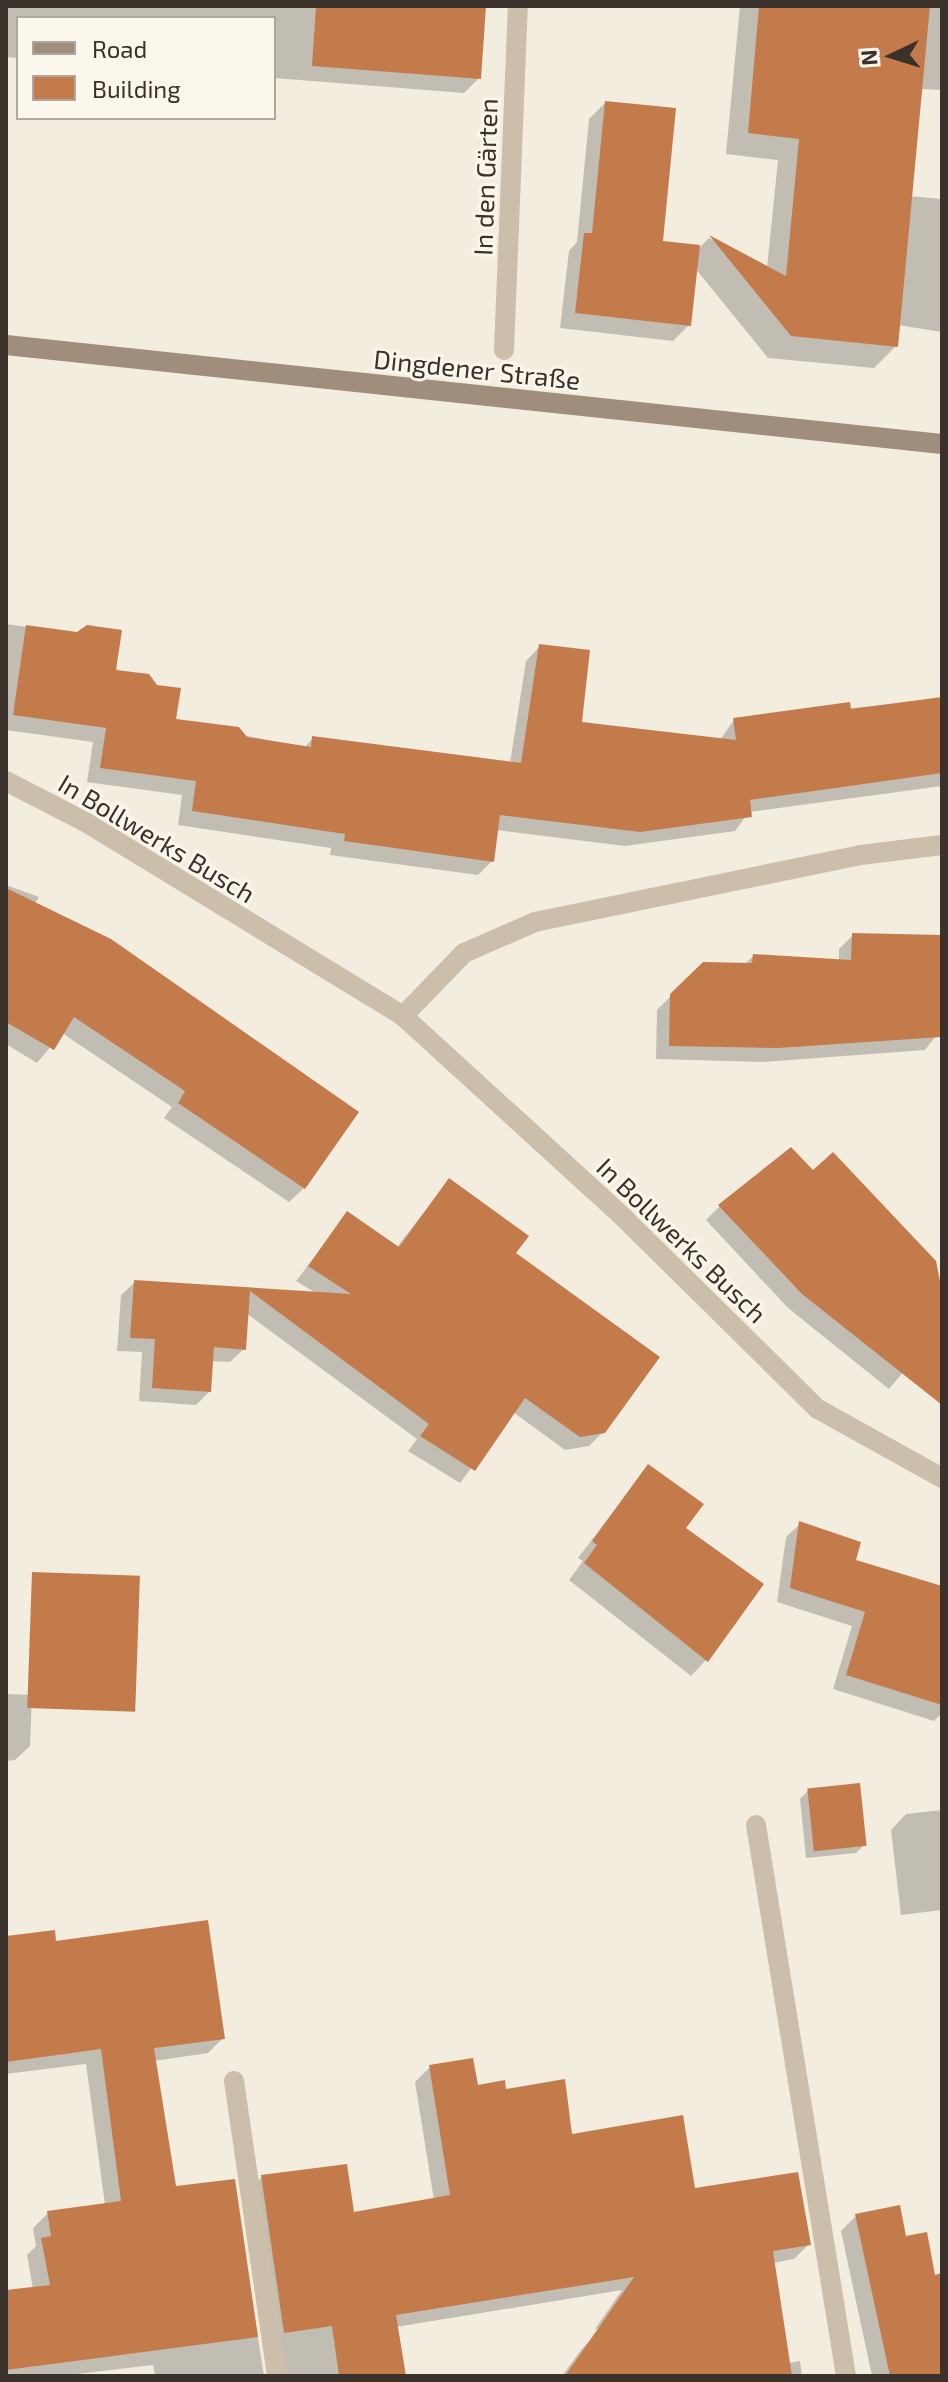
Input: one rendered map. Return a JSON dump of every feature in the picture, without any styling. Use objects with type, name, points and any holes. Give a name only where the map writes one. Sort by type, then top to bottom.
[{"type":"main road","name":"Dingdener Straße","points":[[6,345],[942,444]]},
{"type":"street","name":"In den Gärten","points":[[504,350],[518,6]]},
{"type":"street","name":"In Bollwerks Busch","points":[[6,781],[87,823],[403,1016],[625,1219],[818,1409],[942,1478]]},
{"type":"street","points":[[403,1016],[464,953],[535,922],[861,855],[942,845]]},
{"type":"street","points":[[756,1825],[846,2376]]},
{"type":"street","points":[[234,2081],[277,2376]]},
{"type":"building","points":[[316,6],[486,6],[481,79],[312,66]]},
{"type":"building","points":[[759,6],[930,6],[898,347],[791,336],[709,235],[786,276],[799,139],[748,133]]},
{"type":"building","points":[[605,101],[676,108],[663,241],[700,245],[691,326],[575,313],[584,233],[592,233]]},
{"type":"building","points":[[26,625],[77,632],[87,625],[122,630],[116,670],[149,674],[157,685],[181,688],[176,719],[239,727],[247,737],[311,747],[312,736],[521,763],[539,644],[590,650],[582,722],[736,740],[733,718],[850,702],[851,709],[942,697],[942,773],[750,800],[752,817],[640,832],[500,815],[494,862],[344,841],[345,834],[192,811],[196,781],[100,768],[106,728],[13,715]]},
{"type":"building","points":[[6,888],[111,939],[359,1112],[305,1189],[178,1103],[185,1091],[74,1017],[54,1050],[6,1022]]},
{"type":"building","points":[[852,933],[942,935],[941,1037],[778,1048],[669,1046],[670,994],[703,962],[752,963],[753,954],[851,960]]},
{"type":"building","points":[[791,1147],[813,1170],[833,1152],[936,1261],[942,1291],[942,1405],[802,1294],[718,1205]]},
{"type":"building","points":[[449,1178],[529,1236],[516,1253],[660,1357],[605,1433],[580,1437],[525,1398],[475,1471],[420,1436],[429,1424],[250,1291],[246,1350],[214,1347],[211,1392],[152,1388],[155,1339],[130,1338],[134,1280],[351,1294],[308,1266],[347,1211],[399,1247]]},
{"type":"building","points":[[648,1464],[704,1504],[686,1528],[764,1584],[708,1662],[584,1563],[597,1545],[592,1541]]},
{"type":"building","points":[[799,1521],[861,1542],[856,1560],[942,1586],[942,1705],[846,1675],[865,1612],[790,1588]]},
{"type":"building","points":[[32,1572],[140,1576],[135,1712],[27,1708]]},
{"type":"building","points":[[860,1783],[867,1846],[814,1851],[807,1789]]},
{"type":"building","points":[[208,1920],[225,2039],[154,2048],[176,2186],[235,2179],[258,2337],[6,2370],[6,2290],[50,2285],[41,2238],[51,2236],[47,2211],[121,2201],[101,2049],[6,2062],[6,1936],[55,1930],[56,1941]]},
{"type":"building","points":[[473,2058],[478,2085],[505,2080],[506,2089],[565,2079],[572,2134],[683,2115],[695,2188],[798,2172],[811,2245],[773,2251],[792,2376],[565,2376],[634,2277],[396,2315],[406,2376],[339,2376],[332,2326],[284,2333],[261,2175],[347,2164],[354,2212],[450,2195],[429,2065]]},
{"type":"building","points":[[900,2205],[906,2236],[927,2232],[935,2275],[942,2273],[942,2376],[890,2376],[855,2214]]}]
